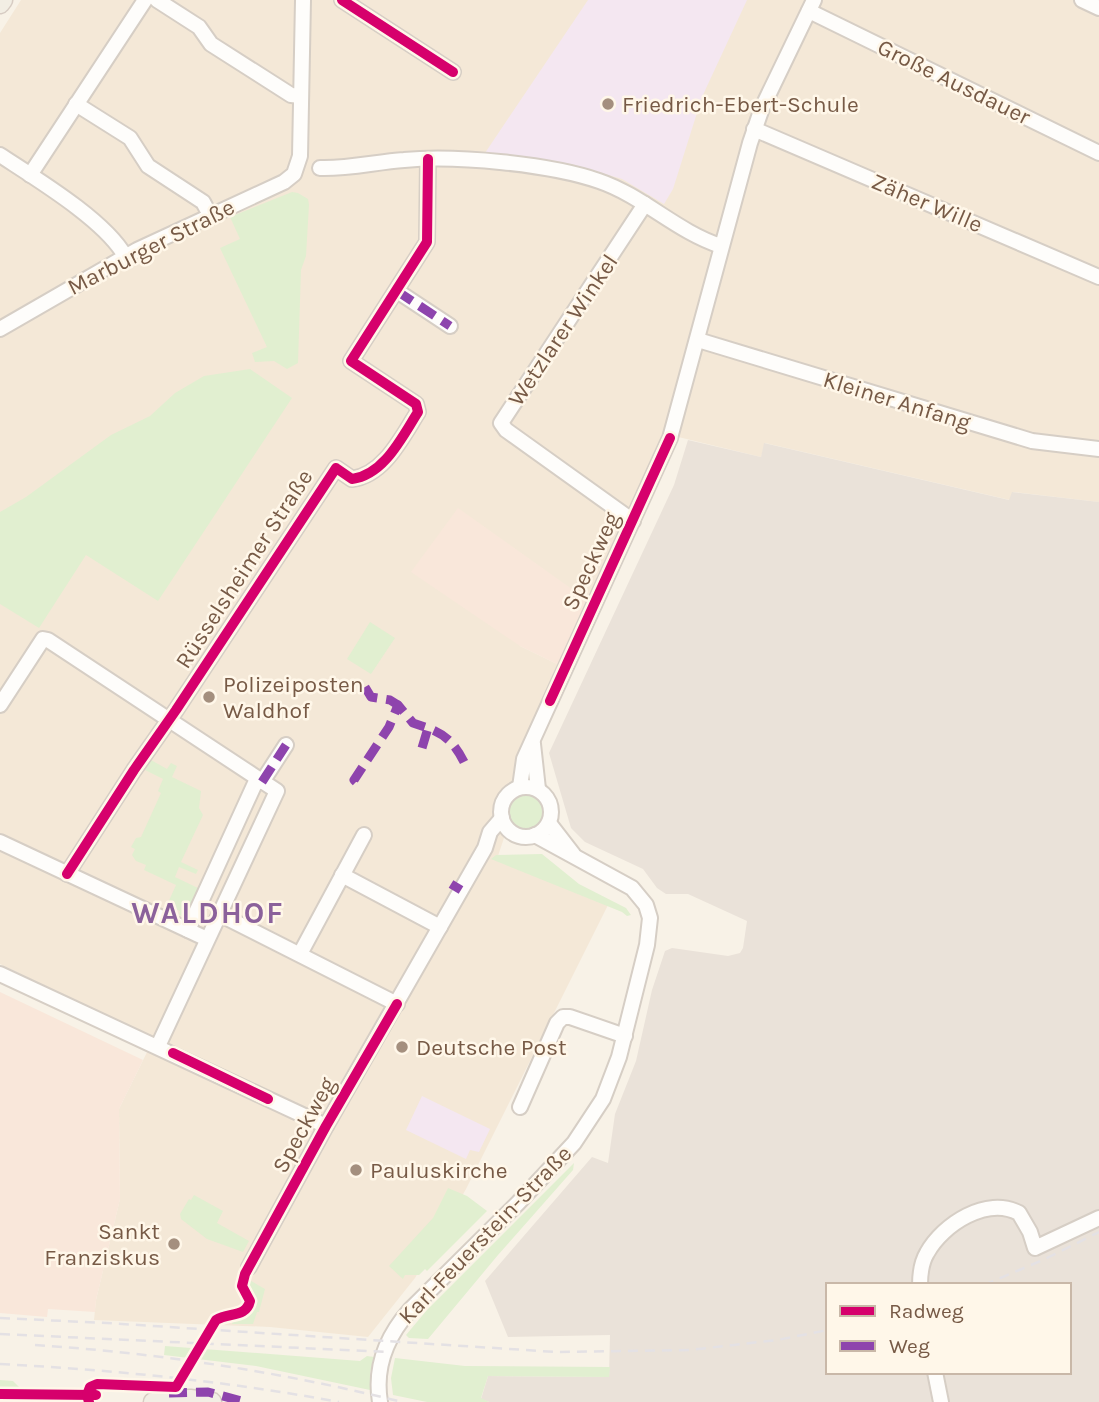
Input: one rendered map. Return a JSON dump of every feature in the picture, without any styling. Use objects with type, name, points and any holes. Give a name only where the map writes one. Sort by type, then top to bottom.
[{"type":"main road","points":[[0,4],[3,0]]},
{"type":"main road","points":[[153,1402],[190,1399],[212,1402]]},
{"type":"street","points":[[30,175],[145,0]]},
{"type":"street","points":[[157,0],[199,27],[211,44],[290,95],[301,96],[303,0]]},
{"type":"street","points":[[342,0],[453,72]]},
{"type":"street","points":[[1082,0],[1099,8]]},
{"type":"street","name":"Speckweg","points":[[249,1267],[326,1126],[485,848],[490,832],[502,818],[501,810],[507,795],[520,787],[524,759],[670,438],[754,129],[812,5]]},
{"type":"street","name":"Große Ausdauer","points":[[812,5],[1099,153]]},
{"type":"street","name":"Marburger Straße","points":[[2,323],[125,256],[284,182],[295,174],[299,164],[301,96]]},
{"type":"street","points":[[76,104],[130,138],[148,166],[203,202],[209,215]]},
{"type":"street","name":"Zäher Wille","points":[[754,129],[1099,277]]},
{"type":"street","points":[[0,155],[89,218],[120,247],[125,256]]},
{"type":"street","points":[[320,168],[428,159],[522,166],[584,177],[614,187],[697,237],[721,246]]},
{"type":"street","name":"Rüsselsheimer Straße","points":[[67,874],[336,468],[352,479],[363,477],[384,462],[418,412],[416,404],[351,361],[427,242],[428,159]]},
{"type":"street","name":"Wetzlarer Winkel","points":[[633,521],[506,430],[502,423],[645,204]]},
{"type":"street","points":[[397,291],[450,326]]},
{"type":"street","name":"Kleiner Anfang","points":[[698,340],[1032,441],[1099,449]]},
{"type":"street","points":[[0,705],[43,639],[48,640],[277,791],[158,1046]]},
{"type":"street","points":[[533,739],[538,789]]},
{"type":"street","points":[[188,930],[260,781],[286,745]]},
{"type":"street","points":[[502,818],[512,833],[523,837],[536,835],[549,823],[549,800],[538,789],[520,787]]},
{"type":"street","name":"Karl-Feuerstein-Straße","points":[[549,823],[578,860]]},
{"type":"street","points":[[485,848],[512,833]]},
{"type":"street","points":[[300,954],[364,835]]},
{"type":"street","name":"Karl-Feuerstein-Straße","points":[[380,1402],[381,1364],[395,1327],[518,1203],[580,1135],[607,1090],[625,1036],[647,945],[650,926],[648,910],[642,898],[632,888],[536,835]]},
{"type":"street","points":[[0,842],[207,939]]},
{"type":"street","points":[[342,875],[440,927]]},
{"type":"street","points":[[219,914],[397,1004]]},
{"type":"street","points":[[0,974],[326,1126]]},
{"type":"street","points":[[520,1107],[557,1023],[563,1017],[625,1036]]},
{"type":"street","points":[[920,1283],[920,1271],[936,1239],[977,1212],[1004,1207],[1019,1213],[1030,1232],[1035,1248],[1099,1219]]},
{"type":"street","points":[[935,1374],[941,1402]]},
{"type":"shaded area","points":[[21,0],[1099,0],[1099,502],[1013,492],[1010,500],[765,443],[761,457],[666,434],[590,602],[520,646],[561,666],[497,859],[608,905],[466,1189],[415,1278],[368,1337],[270,1327],[94,1320],[96,1300],[120,1199],[119,1109],[154,1038],[0,964],[0,33]]},
{"type":"shaded area","name":"Friedrich-Ebert-Schule","points":[[588,0],[747,0],[702,97],[673,189],[664,204],[622,179],[571,164],[485,153]]},
{"type":"shaded area","points":[[688,440],[761,457],[764,443],[1009,500],[1012,492],[1099,502],[1099,1402],[489,1402],[481,1399],[488,1376],[609,1377],[610,1335],[508,1337],[485,1281],[592,1157],[608,1163],[615,1114],[636,1061],[652,990],[665,951],[672,948],[728,956],[740,953],[747,921],[688,894],[666,894],[657,888],[643,869],[585,842],[571,828],[549,753],[674,485]]},
{"type":"shaded area","points":[[458,508],[590,602],[561,666],[520,646],[411,572]]},
{"type":"shaded area","points":[[0,992],[143,1060],[119,1109],[120,1199],[95,1312],[48,1309],[47,1317],[0,1313]]},
{"type":"shaded area","points":[[422,1096],[490,1129],[479,1152],[470,1150],[466,1159],[406,1130]]},
{"type":"green space","points":[[292,192],[308,199],[309,205],[306,256],[301,270],[298,363],[287,369],[274,361],[255,362],[252,353],[267,347],[220,248],[240,239],[230,217]]},
{"type":"green space","points":[[250,369],[292,398],[158,601],[86,555],[39,628],[0,604],[0,512],[26,497],[111,435],[150,416],[175,393],[204,376]]},
{"type":"green space","points":[[370,622],[395,638],[371,674],[347,659]]},
{"type":"green space","points":[[151,760],[167,769],[171,763],[177,766],[172,777],[201,791],[199,808],[203,815],[181,862],[198,870],[196,874],[179,867],[175,877],[198,888],[185,917],[179,915],[180,911],[167,905],[176,885],[144,870],[146,865],[136,861],[132,855],[135,849],[131,847],[136,838],[141,837],[161,793],[158,791],[163,779],[145,770]]},
{"type":"green space","points":[[526,795],[538,800],[543,812],[538,824],[526,829],[514,824],[509,812],[514,800]]},
{"type":"green space","points":[[542,854],[579,884],[626,908],[631,915],[627,916],[491,859],[496,855]]},
{"type":"green space","points":[[574,1163],[573,1170],[428,1339],[409,1338],[406,1335],[427,1310]]},
{"type":"green space","points":[[448,1188],[467,1196],[487,1211],[427,1271],[425,1269],[419,1275],[405,1275],[403,1279],[389,1266],[433,1218]]},
{"type":"green space","points":[[194,1195],[223,1211],[217,1223],[249,1241],[243,1252],[207,1239],[181,1219],[180,1214]]},
{"type":"green space","points":[[246,1278],[265,1289],[259,1312],[253,1324],[232,1324],[233,1320],[250,1313],[255,1304],[244,1283]]},
{"type":"green space","points":[[165,1346],[360,1361],[367,1356],[374,1357],[370,1390],[256,1366],[164,1355]]},
{"type":"green space","points":[[395,1358],[465,1366],[610,1367],[609,1377],[488,1376],[481,1398],[489,1402],[427,1402],[393,1395],[391,1378]]},
{"type":"green space","points":[[0,1380],[13,1381],[35,1398],[66,1397],[64,1402],[0,1399]]},
{"type":"railway","points":[[989,1283],[1099,1232]]},
{"type":"railway","points":[[0,1318],[556,1352],[690,1350],[777,1340],[826,1330]]},
{"type":"railway","points":[[0,1334],[388,1352]]},
{"type":"railway","points":[[35,1345],[220,1365],[402,1402]]},
{"type":"railway","points":[[0,1364],[170,1377],[339,1402]]},
{"type":"marked path","points":[[397,291],[450,326]]},
{"type":"marked path","points":[[365,687],[371,697],[390,700],[398,705]]},
{"type":"marked path","points":[[356,782],[354,780],[389,727],[398,705],[413,723],[428,728]]},
{"type":"marked path","points":[[422,748],[428,728],[451,742],[466,766]]},
{"type":"marked path","points":[[262,782],[286,745]]},
{"type":"marked path","points":[[451,884],[461,890]]},
{"type":"marked path","points":[[169,1393],[208,1392],[245,1402]]},
{"type":"cycle path","points":[[342,0],[453,72]]},
{"type":"cycle path","points":[[67,874],[336,468],[352,479],[374,470],[399,443],[418,412],[416,404],[351,361],[427,242],[428,159]]},
{"type":"cycle path","points":[[550,701],[670,438]]},
{"type":"cycle path","points":[[89,1402],[87,1395],[90,1387],[97,1384],[176,1387],[216,1320],[245,1310],[250,1301],[242,1286],[245,1274],[397,1004]]},
{"type":"cycle path","points":[[173,1053],[268,1099]]},
{"type":"cycle path","points":[[0,1394],[96,1395]]},
{"type":"place","name":"Friedrich-Ebert-Schule","points":[[608,104]]},
{"type":"place","name":"Polizeiposten Waldhof","points":[[209,697]]},
{"type":"place","name":"Deutsche Post","points":[[402,1047]]},
{"type":"place","name":"Pauluskirche","points":[[356,1170]]},
{"type":"place","name":"Sankt Franziskus","points":[[174,1244]]},
{"type":"district","name":"WALDHOF","points":[[208,913]]}]
